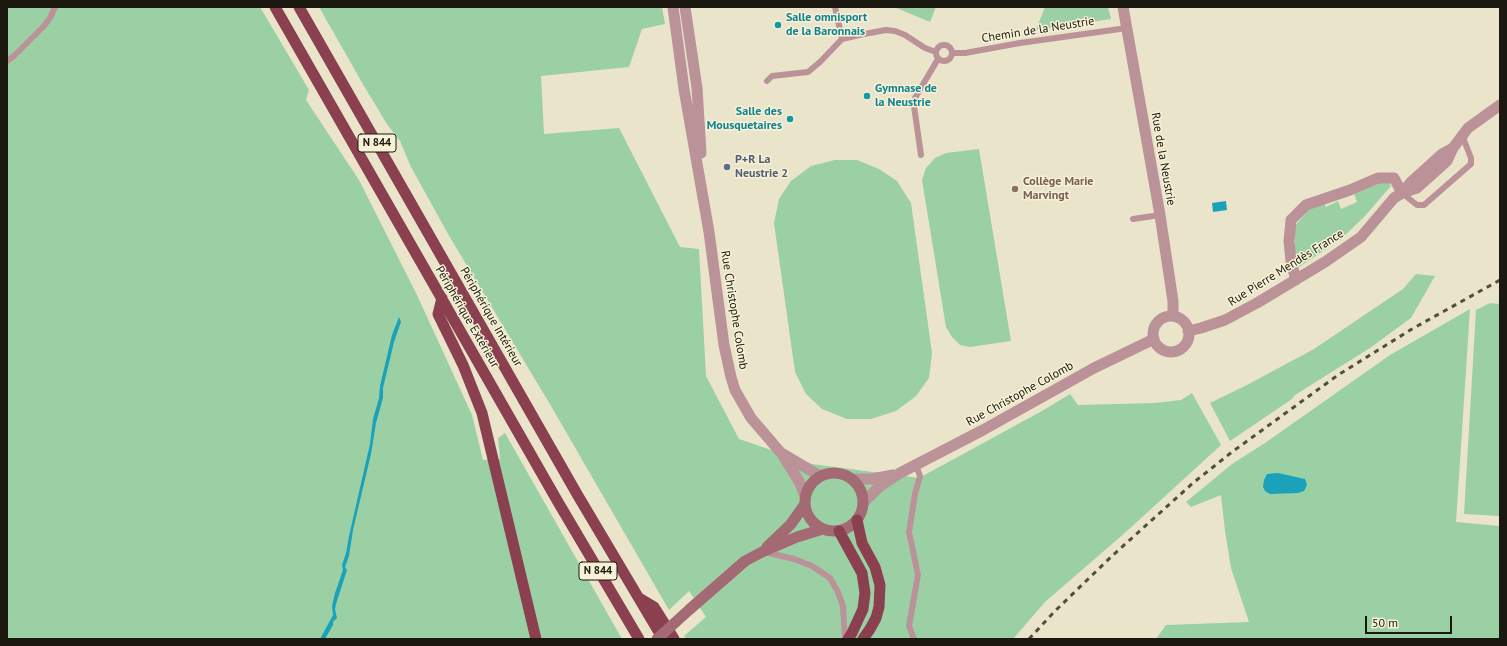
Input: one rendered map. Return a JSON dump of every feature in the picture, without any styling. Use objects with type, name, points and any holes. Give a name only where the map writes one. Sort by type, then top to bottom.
[{"type":"highway","name":"Périphérique Extérieur","points":[[276,7],[558,502],[639,639]]},
{"type":"highway","name":"Périphérique Intérieur","points":[[299,7],[565,473],[663,639]]},
{"type":"highway","points":[[442,298],[438,314],[463,365],[482,413],[536,639]]},
{"type":"highway","points":[[857,520],[862,543],[875,567],[880,585],[876,618],[863,639]]},
{"type":"highway","points":[[839,531],[862,573],[865,593],[863,609],[852,633],[847,639]]},
{"type":"highway","points":[[637,596],[654,607],[674,639]]},
{"type":"main road","points":[[762,552],[791,524],[805,500],[810,485],[820,476],[836,473],[846,475],[852,479],[861,490],[863,503],[861,514],[849,527],[839,531],[830,531],[823,529],[811,521],[807,513],[805,500]]},
{"type":"main road","points":[[657,639],[690,608],[745,562],[762,552],[823,529]]},
{"type":"street","name":"Rue Christophe Colomb","points":[[673,7],[684,89],[704,202],[724,345],[731,377],[735,390],[751,418],[782,454],[800,484],[805,500]]},
{"type":"street","name":"Rue Christophe Colomb","points":[[685,7],[697,88],[704,202]]},
{"type":"street","name":"Rue de la Neustrie","points":[[1123,7],[1160,215],[1173,316]]},
{"type":"street","name":"Rue Pierre Mendès France","points":[[1188,331],[1225,320],[1296,280],[1361,237],[1394,198],[1402,193],[1411,182],[1442,154],[1453,148],[1468,128],[1500,105]]},
{"type":"street","points":[[1296,280],[1290,261],[1289,241],[1291,220],[1306,205],[1350,190],[1378,178],[1394,178],[1402,193]]},
{"type":"street","points":[[1173,316],[1182,320],[1186,324],[1188,331],[1188,338],[1180,349],[1166,351],[1161,348],[1154,339],[1153,331],[1158,321],[1164,317],[1173,316]]},
{"type":"street","name":"Rue Christophe Colomb","points":[[863,503],[879,488],[900,473],[983,430],[1094,368],[1154,339]]},
{"type":"street","name":"Rue Christophe Colomb","points":[[782,454],[820,476]]},
{"type":"street","name":"Rue Christophe Colomb","points":[[852,479],[872,479],[900,473]]},
{"type":"lane","points":[[7,61],[44,26],[56,7]]},
{"type":"lane","points":[[835,7],[842,39]]},
{"type":"lane","name":"Chemin de la Neustrie","points":[[952,53],[965,53],[1020,43],[1127,28]]},
{"type":"lane","points":[[767,81],[772,76],[808,72],[842,39],[886,30],[895,31],[905,35],[925,48],[936,52]]},
{"type":"lane","points":[[944,45],[951,48],[952,53],[949,60],[943,62],[938,59],[936,52],[940,46],[944,45]]},
{"type":"lane","points":[[921,155],[914,106],[915,98],[938,59]]},
{"type":"lane","points":[[1402,193],[1417,205],[1424,205],[1471,164],[1471,158],[1462,135]]},
{"type":"lane","points":[[1133,219],[1160,215]]},
{"type":"lane","points":[[914,639],[909,626],[918,575],[909,532],[915,494],[920,476],[916,465]]},
{"type":"lane","points":[[762,552],[794,559],[812,566],[830,578],[838,592],[843,606],[847,639]]},
{"type":"green space","points":[[7,7],[260,7],[309,90],[306,100],[359,180],[417,295],[472,415],[483,460],[500,459],[498,438],[505,433],[622,639],[7,639]]},
{"type":"green space","points":[[319,7],[662,7],[665,24],[642,29],[629,67],[541,76],[544,134],[619,128],[680,247],[699,249],[706,376],[739,439],[812,464],[919,478],[1042,411],[1070,394],[1078,405],[1155,403],[1181,400],[1192,393],[1221,445],[1127,531],[1045,602],[1013,639],[686,639],[684,636],[706,617],[689,591],[669,610],[551,406],[448,234],[411,167],[400,141],[387,124],[364,86]]},
{"type":"green space","points":[[894,7],[936,7],[930,22]]},
{"type":"green space","points":[[1045,7],[1108,7],[1111,19],[1036,30]]},
{"type":"green space","points":[[979,149],[1011,341],[970,347],[960,345],[952,337],[946,327],[922,180],[926,168],[935,158],[946,153]]},
{"type":"green space","points":[[835,160],[857,160],[879,169],[897,181],[911,203],[932,353],[929,378],[916,396],[896,411],[871,419],[847,419],[822,409],[806,394],[795,372],[774,223],[779,199],[791,181],[811,166]]},
{"type":"green space","points":[[1386,179],[1391,186],[1364,217],[1341,239],[1299,267],[1295,260],[1295,226],[1309,209],[1324,203],[1326,207],[1338,201],[1341,209],[1357,202],[1354,194]]},
{"type":"green space","points":[[1416,274],[1435,276],[1411,318],[1370,348],[1295,395],[1292,399],[1230,441],[1210,403],[1314,349],[1403,289]]},
{"type":"green space","points":[[1490,303],[1500,304],[1500,516],[1464,514],[1476,310]]},
{"type":"green space","points":[[1470,309],[1456,522],[1500,526],[1500,639],[1156,639],[1166,625],[1249,622],[1231,568],[1221,495],[1191,507],[1186,502],[1232,464],[1265,443],[1390,355]]},
{"type":"water","points":[[1226,201],[1227,210],[1213,212],[1212,203]]},
{"type":"water","points":[[399,317],[401,322],[394,342],[383,388],[383,398],[376,423],[371,454],[353,530],[349,556],[345,567],[347,570],[336,604],[335,609],[337,618],[333,622],[333,625],[325,639],[320,639],[333,615],[332,606],[343,570],[342,565],[370,444],[373,419],[379,398],[380,386],[392,335]]},
{"type":"water","points":[[1278,473],[1305,479],[1307,485],[1304,491],[1298,493],[1270,494],[1265,491],[1263,487],[1267,474]]},
{"type":"railway","points":[[1029,639],[1055,611],[1112,556],[1193,483],[1232,452],[1338,375],[1412,329],[1500,280]]},
{"type":"place","name":"Salle omnisport de la Baronnais","points":[[778,25]]},
{"type":"place","name":"Gymnase de la Neustrie","points":[[867,96]]},
{"type":"place","name":"Salle des Mousquetaires","points":[[790,119]]},
{"type":"place","name":"P+R La Neustrie 2","points":[[727,167]]},
{"type":"place","name":"Collège Marie Marvingt","points":[[1015,189]]}]
